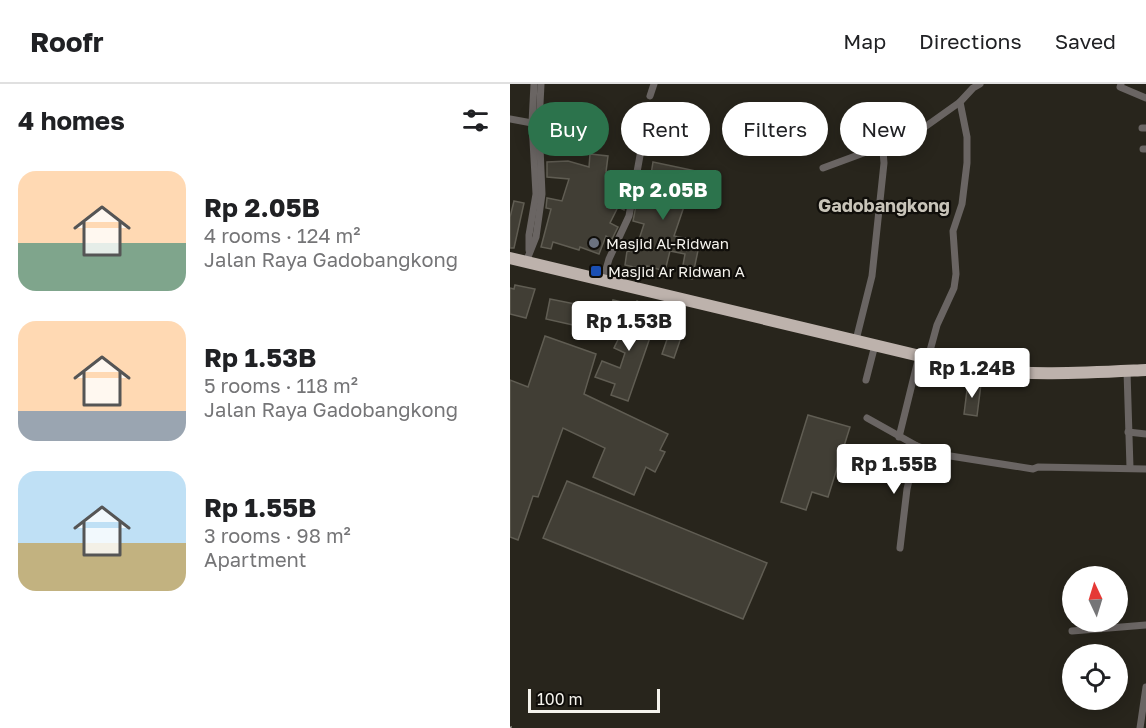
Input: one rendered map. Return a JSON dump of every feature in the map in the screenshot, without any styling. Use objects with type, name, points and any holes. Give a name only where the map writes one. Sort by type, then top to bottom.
[{"type":"highway","points":[[510,258],[528,256],[603,280],[923,357],[995,371],[1047,371],[1061,374],[1146,370]]},
{"type":"highway","points":[[1047,371],[1061,366],[1146,364]]},
{"type":"street","points":[[533,102],[534,84]]},
{"type":"street","points":[[528,256],[536,237],[542,194],[539,124],[541,84]]},
{"type":"street","points":[[650,96],[654,84]]},
{"type":"street","points":[[927,128],[980,84]]},
{"type":"street","points":[[1121,84],[1120,87],[1126,91],[1146,98]]},
{"type":"street","points":[[899,437],[923,357],[954,288],[956,274],[953,231],[962,204],[967,163],[967,137],[960,102]]},
{"type":"street","points":[[510,119],[528,122]]},
{"type":"street","points":[[528,256],[536,194],[534,156]]},
{"type":"street","points":[[603,280],[609,259],[629,216],[640,156]]},
{"type":"street","points":[[823,168],[856,156]]},
{"type":"street","points":[[856,340],[872,276],[883,156]]},
{"type":"street","points":[[866,380],[875,345]]},
{"type":"street","points":[[1127,371],[1130,468]]},
{"type":"street","points":[[867,418],[916,447],[944,455],[1033,469],[1038,467],[1146,469]]},
{"type":"street","points":[[1128,432],[1146,434]]},
{"type":"street","points":[[900,548],[907,489],[916,447]]},
{"type":"street","points":[[1128,626],[1146,625]]},
{"type":"street","points":[[1140,728],[1146,687]]},
{"type":"building","points":[[590,156],[608,156],[606,172],[630,176],[624,210],[618,207],[610,223],[618,227],[612,239],[606,236],[599,254],[580,247],[579,250],[553,242],[551,249],[541,247],[551,209],[546,208],[547,198],[562,201],[569,179],[547,177],[547,162],[568,161],[589,167]]},
{"type":"building","points":[[653,162],[696,171],[674,236],[700,241],[692,279],[681,276],[685,254],[670,251],[665,271],[647,266],[645,275],[636,272],[638,268],[625,265],[627,251],[635,252],[644,224],[633,221],[639,190],[648,193]]},
{"type":"building","points":[[514,201],[524,203],[514,248],[510,248],[510,217]]},
{"type":"building","points":[[515,285],[535,289],[526,318],[510,314],[510,288],[514,289]]},
{"type":"building","points":[[550,299],[610,311],[613,300],[622,302],[617,323],[603,321],[600,331],[546,319]]},
{"type":"building","points":[[637,301],[655,310],[648,324],[654,326],[628,401],[611,395],[615,384],[595,377],[602,361],[620,368],[625,353],[614,348]]},
{"type":"building","points":[[672,325],[684,329],[674,358],[662,354]]},
{"type":"building","points":[[545,336],[596,354],[584,394],[668,434],[660,450],[665,452],[655,472],[646,467],[634,495],[593,477],[605,448],[563,428],[538,497],[533,496],[518,540],[510,537],[510,380],[528,387]]},
{"type":"building","points":[[968,382],[981,384],[977,416],[964,414]]},
{"type":"building","points":[[808,415],[850,427],[828,497],[812,492],[806,510],[781,502]]},
{"type":"building","points":[[567,481],[767,563],[743,619],[543,538]]},
{"type":"place","name":"Masjid Al-Ridwan","points":[[594,243]]},
{"type":"place","name":"Masjid Ar Ridwan A","points":[[596,271]]},
{"type":"district","name":"Gadobangkong","points":[[884,205]]}]
